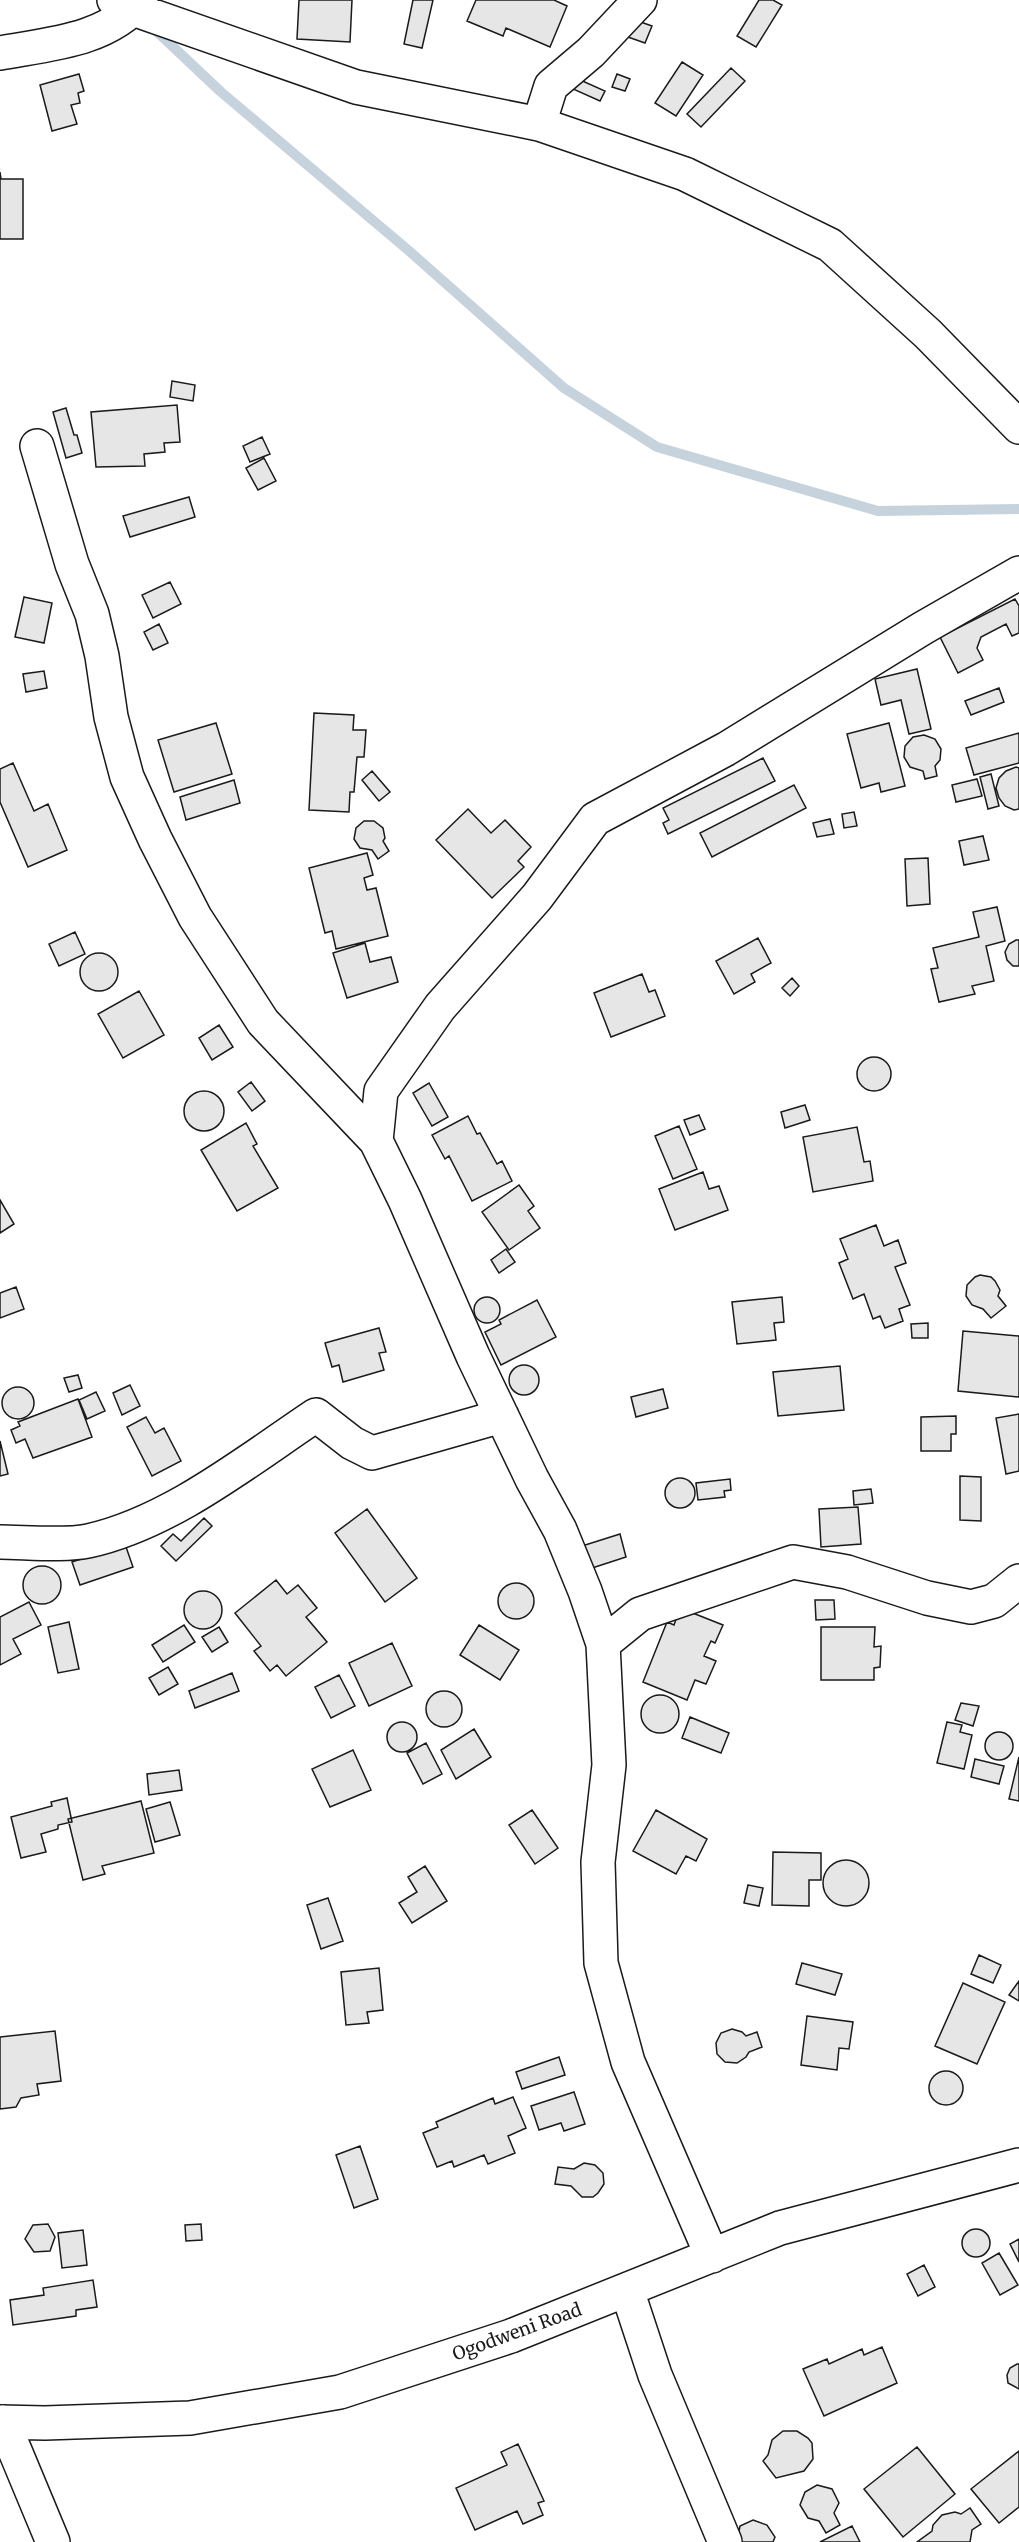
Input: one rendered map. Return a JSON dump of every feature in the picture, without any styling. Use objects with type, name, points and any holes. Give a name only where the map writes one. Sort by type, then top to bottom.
[{"type":"street","points":[[538,124],[551,86],[591,52],[640,0]]},
{"type":"street","points":[[0,53],[76,39],[109,26],[129,3],[356,87],[538,124],[685,174],[830,245],[928,334],[1019,427]]},
{"type":"street","points":[[37,446],[72,564],[93,614],[111,717],[127,777],[155,838],[195,916],[263,1022],[376,1142],[405,1200],[473,1356],[560,1530],[585,1591],[603,1644],[609,1765],[598,1862],[601,1963],[628,2062],[712,2256]]},
{"type":"street","points":[[376,1142],[381,1090],[407,1051],[440,1006],[537,897],[595,819],[726,749],[922,628],[1019,573]]},
{"type":"street","points":[[0,1542],[86,1542],[141,1524],[201,1491],[316,1415],[352,1443],[372,1453],[502,1416]]},
{"type":"street","points":[[603,1644],[640,1614],[793,1562],[847,1572],[927,1598],[971,1607],[994,1601],[1019,1581]]},
{"type":"street","name":"Ogodweni Road","points":[[2,2422],[45,2424],[190,2418],[340,2392],[511,2336],[780,2228],[1019,2165]]},
{"type":"street","points":[[627,2290],[655,2375],[724,2542]]},
{"type":"street","points":[[2,2422],[53,2542]]},
{"type":"building","points":[[299,0],[352,0],[350,42],[297,39]]},
{"type":"building","points":[[413,0],[433,0],[422,48],[404,44]]},
{"type":"building","points":[[476,0],[554,0],[567,6],[550,47],[506,28],[503,36],[467,21]]},
{"type":"building","points":[[759,0],[773,0],[782,5],[756,47],[737,36]]},
{"type":"building","points":[[635,20],[652,26],[645,43],[628,37]]},
{"type":"building","points":[[682,62],[703,75],[676,116],[655,103]]},
{"type":"building","points":[[731,68],[745,81],[701,127],[687,114]]},
{"type":"building","points":[[79,74],[84,91],[78,93],[80,103],[71,105],[77,124],[52,131],[40,85]]},
{"type":"building","points":[[617,74],[630,79],[625,91],[612,87]]},
{"type":"building","points":[[578,79],[605,91],[600,101],[573,89]]},
{"type":"building","points":[[0,172],[1,179],[23,179],[23,239],[0,239]]},
{"type":"building","points":[[172,381],[195,385],[193,401],[170,397]]},
{"type":"building","points":[[177,405],[180,442],[164,443],[165,452],[144,454],[145,466],[96,467],[91,412]]},
{"type":"building","points":[[66,408],[82,453],[66,458],[53,412]]},
{"type":"building","points":[[262,437],[270,454],[250,462],[243,446]]},
{"type":"building","points":[[264,458],[276,481],[258,490],[246,468]]},
{"type":"building","points":[[189,497],[195,517],[130,537],[123,516]]},
{"type":"building","points":[[170,582],[181,604],[153,618],[142,595]]},
{"type":"building","points":[[24,597],[52,603],[44,643],[15,637]]},
{"type":"building","points":[[1015,599],[1019,606],[1019,633],[1012,636],[1006,624],[981,637],[977,648],[983,660],[958,673],[940,637]]},
{"type":"building","points":[[159,624],[168,643],[153,650],[144,632]]},
{"type":"building","points":[[917,669],[931,729],[909,734],[901,700],[881,705],[875,679]]},
{"type":"building","points":[[44,671],[47,688],[26,692],[23,674]]},
{"type":"building","points":[[999,688],[1004,702],[971,715],[965,701]]},
{"type":"building","points":[[314,713],[354,715],[353,730],[366,730],[364,757],[357,757],[354,792],[350,792],[349,812],[309,810]]},
{"type":"building","points":[[216,723],[232,774],[174,792],[158,740]]},
{"type":"building","points":[[889,723],[905,786],[881,792],[879,783],[861,788],[847,734]]},
{"type":"building","points":[[1019,733],[1019,763],[974,775],[966,748]]},
{"type":"building","points":[[924,735],[935,739],[941,749],[940,760],[935,766],[937,776],[925,779],[923,771],[910,767],[904,757],[905,746],[913,737]]},
{"type":"building","points":[[763,758],[775,781],[668,834],[663,823],[669,820],[663,808]]},
{"type":"building","points":[[13,763],[34,811],[48,804],[67,850],[28,867],[0,802],[0,769]]},
{"type":"building","points":[[1019,768],[1019,809],[1014,810],[1005,806],[996,788],[999,778],[1006,771]]},
{"type":"building","points":[[372,771],[390,792],[379,801],[362,780]]},
{"type":"building","points":[[991,774],[999,806],[988,809],[980,777]]},
{"type":"building","points":[[977,779],[982,796],[956,802],[952,785]]},
{"type":"building","points":[[234,780],[240,803],[186,820],[180,797]]},
{"type":"building","points":[[794,785],[806,808],[712,857],[700,833]]},
{"type":"building","points":[[468,809],[491,833],[505,820],[531,847],[518,861],[524,867],[492,898],[436,840]]},
{"type":"building","points":[[854,812],[857,826],[844,828],[842,814]]},
{"type":"building","points":[[830,819],[834,834],[817,837],[813,823]]},
{"type":"building","points":[[364,821],[374,821],[383,828],[385,838],[383,841],[389,851],[378,859],[372,850],[360,848],[354,839],[356,828]]},
{"type":"building","points":[[983,836],[989,860],[964,865],[959,841]]},
{"type":"building","points":[[367,853],[373,875],[364,878],[367,890],[376,888],[388,936],[336,949],[332,931],[325,933],[309,868]]},
{"type":"building","points":[[928,858],[930,904],[907,906],[905,859]]},
{"type":"building","points":[[997,907],[1005,941],[986,946],[994,981],[972,986],[975,994],[939,1002],[931,969],[938,968],[933,948],[979,937],[973,912]]},
{"type":"building","points":[[75,932],[85,954],[59,966],[49,944]]},
{"type":"building","points":[[758,938],[771,963],[751,974],[755,982],[734,994],[716,961]]},
{"type":"building","points":[[1019,940],[1019,966],[1013,966],[1007,960],[1005,952],[1009,944]]},
{"type":"building","points":[[365,943],[370,962],[391,957],[398,982],[347,998],[333,953]]},
{"type":"building","points":[[99,953],[112,959],[118,972],[112,985],[99,991],[86,985],[80,972],[86,959]]},
{"type":"building","points":[[642,974],[649,992],[655,990],[665,1016],[611,1037],[594,993]]},
{"type":"building","points":[[792,978],[799,986],[790,996],[782,988]]},
{"type":"building","points":[[139,991],[164,1035],[123,1058],[98,1014]]},
{"type":"building","points":[[219,1025],[233,1047],[212,1060],[199,1038]]},
{"type":"building","points":[[874,1057],[886,1062],[891,1074],[886,1086],[874,1091],[862,1086],[857,1074],[862,1062]]},
{"type":"building","points":[[251,1082],[265,1101],[252,1111],[238,1092]]},
{"type":"building","points":[[429,1083],[448,1117],[432,1126],[413,1093]]},
{"type":"building","points":[[204,1091],[212,1092],[218,1097],[223,1103],[223,1119],[218,1125],[212,1130],[204,1131],[196,1130],[190,1125],[185,1119],[184,1111],[185,1103],[190,1097],[196,1092]]},
{"type":"building","points":[[805,1105],[810,1120],[785,1128],[781,1112]]},
{"type":"building","points":[[699,1115],[705,1129],[690,1135],[684,1120]]},
{"type":"building","points":[[468,1116],[497,1164],[502,1161],[512,1181],[472,1201],[449,1156],[445,1159],[432,1135]]},
{"type":"building","points":[[246,1123],[257,1144],[253,1146],[278,1188],[237,1211],[201,1150]]},
{"type":"building","points":[[679,1126],[697,1169],[673,1179],[655,1136]]},
{"type":"building","points":[[857,1127],[864,1162],[870,1161],[873,1181],[813,1192],[803,1137]]},
{"type":"building","points":[[703,1172],[709,1189],[719,1186],[728,1210],[675,1230],[659,1189]]},
{"type":"building","points":[[519,1185],[534,1206],[528,1211],[540,1228],[509,1250],[482,1212]]},
{"type":"building","points":[[0,1200],[14,1224],[0,1233]]},
{"type":"building","points":[[876,1225],[884,1246],[898,1240],[906,1263],[895,1267],[910,1305],[899,1309],[903,1321],[885,1328],[880,1316],[873,1319],[864,1294],[853,1299],[839,1263],[848,1259],[840,1239]]},
{"type":"building","points":[[506,1249],[515,1262],[499,1273],[491,1260]]},
{"type":"building","points":[[980,1275],[991,1277],[995,1281],[1000,1290],[998,1296],[1006,1306],[991,1318],[983,1309],[972,1305],[966,1296],[967,1285]]},
{"type":"building","points":[[16,1287],[24,1309],[0,1318],[0,1293]]},
{"type":"building","points":[[487,1297],[496,1301],[500,1310],[496,1319],[487,1323],[478,1319],[474,1310],[478,1301]]},
{"type":"building","points":[[782,1297],[784,1322],[774,1323],[776,1340],[737,1344],[732,1302]]},
{"type":"building","points":[[537,1300],[556,1337],[501,1365],[485,1332],[501,1324],[499,1320]]},
{"type":"building","points":[[928,1323],[928,1338],[912,1338],[911,1324]]},
{"type":"building","points":[[379,1328],[386,1352],[379,1353],[384,1370],[343,1382],[339,1365],[332,1367],[325,1343]]},
{"type":"building","points":[[963,1331],[1019,1336],[1019,1397],[958,1391]]},
{"type":"building","points":[[524,1365],[530,1366],[538,1374],[538,1386],[530,1394],[524,1395],[518,1394],[510,1386],[509,1380],[510,1374],[518,1366]]},
{"type":"building","points":[[840,1366],[844,1410],[778,1416],[773,1372]]},
{"type":"building","points":[[78,1375],[82,1388],[69,1392],[64,1378]]},
{"type":"building","points":[[130,1385],[140,1406],[122,1415],[113,1393]]},
{"type":"building","points":[[18,1387],[29,1392],[34,1403],[29,1414],[18,1419],[7,1414],[2,1403],[7,1392]]},
{"type":"building","points":[[663,1389],[668,1408],[636,1417],[631,1397]]},
{"type":"building","points":[[96,1392],[105,1411],[87,1419],[79,1400]]},
{"type":"building","points":[[78,1399],[92,1437],[33,1458],[25,1439],[16,1443],[11,1430],[20,1426],[18,1422]]},
{"type":"building","points":[[1019,1414],[1019,1471],[1006,1474],[996,1418]]},
{"type":"building","points":[[956,1416],[956,1434],[951,1434],[951,1451],[921,1451],[921,1417]]},
{"type":"building","points":[[146,1417],[155,1433],[164,1428],[181,1461],[152,1476],[127,1427]]},
{"type":"building","points":[[0,1441],[8,1474],[0,1476]]},
{"type":"building","points":[[960,1476],[981,1477],[981,1521],[960,1520]]},
{"type":"building","points":[[680,1478],[686,1479],[694,1487],[694,1499],[686,1507],[680,1508],[674,1507],[666,1499],[665,1493],[666,1487],[674,1479]]},
{"type":"building","points":[[730,1479],[731,1490],[724,1491],[725,1497],[698,1500],[696,1483]]},
{"type":"building","points":[[871,1489],[873,1503],[854,1505],[853,1491]]},
{"type":"building","points":[[858,1507],[861,1544],[821,1547],[819,1509]]},
{"type":"building","points":[[367,1509],[417,1578],[385,1602],[335,1533]]},
{"type":"building","points":[[204,1518],[212,1526],[176,1561],[161,1546],[173,1534],[181,1541]]},
{"type":"building","points":[[620,1534],[626,1557],[589,1569],[582,1546]]},
{"type":"building","points":[[125,1544],[133,1567],[80,1585],[72,1562]]},
{"type":"building","points":[[42,1566],[56,1571],[61,1585],[56,1599],[42,1604],[28,1599],[23,1585],[28,1571]]},
{"type":"building","points":[[276,1580],[287,1594],[298,1585],[317,1608],[306,1617],[327,1642],[286,1676],[277,1665],[270,1671],[254,1651],[261,1646],[235,1613]]},
{"type":"building","points":[[516,1583],[528,1589],[534,1601],[528,1613],[516,1619],[504,1613],[498,1601],[504,1589]]},
{"type":"building","points":[[203,1591],[217,1596],[222,1610],[217,1624],[203,1629],[189,1624],[184,1610],[189,1596]]},
{"type":"building","points":[[815,1600],[834,1600],[835,1619],[816,1620]]},
{"type":"building","points":[[29,1602],[41,1625],[13,1639],[21,1654],[0,1665],[0,1617]]},
{"type":"building","points":[[680,1608],[723,1625],[715,1643],[711,1641],[704,1656],[716,1661],[706,1684],[695,1680],[687,1700],[643,1682],[667,1622],[674,1625]]},
{"type":"building","points":[[69,1622],[79,1669],[58,1673],[48,1627]]},
{"type":"building","points":[[184,1625],[195,1642],[163,1662],[152,1645]]},
{"type":"building","points":[[479,1625],[519,1650],[500,1680],[460,1655]]},
{"type":"building","points":[[219,1627],[228,1642],[212,1652],[202,1637]]},
{"type":"building","points":[[821,1627],[875,1627],[874,1647],[881,1646],[880,1667],[874,1668],[874,1680],[821,1680]]},
{"type":"building","points":[[392,1643],[412,1686],[369,1706],[349,1663]]},
{"type":"building","points":[[168,1667],[178,1684],[159,1695],[149,1678]]},
{"type":"building","points":[[232,1673],[239,1691],[195,1708],[189,1691]]},
{"type":"building","points":[[339,1675],[355,1706],[331,1718],[315,1687]]},
{"type":"building","points":[[444,1691],[456,1697],[462,1709],[456,1721],[444,1727],[432,1721],[426,1709],[432,1697]]},
{"type":"building","points":[[660,1695],[674,1700],[679,1714],[674,1728],[660,1733],[646,1728],[641,1714],[646,1700]]},
{"type":"building","points":[[961,1703],[979,1706],[973,1726],[955,1720]]},
{"type":"building","points":[[690,1717],[729,1733],[721,1753],[682,1738]]},
{"type":"building","points":[[402,1722],[408,1723],[416,1731],[416,1743],[408,1751],[402,1752],[396,1751],[388,1743],[387,1737],[388,1731],[396,1723]]},
{"type":"building","points":[[947,1722],[962,1725],[960,1732],[972,1735],[964,1769],[937,1763]]},
{"type":"building","points":[[474,1729],[491,1757],[456,1779],[441,1750]]},
{"type":"building","points":[[999,1732],[1009,1736],[1013,1746],[1009,1756],[999,1760],[989,1756],[985,1746],[989,1736]]},
{"type":"building","points":[[426,1743],[442,1774],[423,1784],[407,1753]]},
{"type":"building","points":[[353,1750],[371,1790],[330,1807],[312,1769]]},
{"type":"building","points":[[1019,1757],[1019,1801],[1009,1799]]},
{"type":"building","points":[[975,1759],[1004,1766],[999,1784],[971,1777]]},
{"type":"building","points":[[179,1770],[182,1790],[149,1795],[147,1774]]},
{"type":"building","points":[[67,1798],[72,1822],[58,1825],[58,1829],[41,1834],[46,1852],[21,1858],[11,1817],[52,1806],[51,1802]]},
{"type":"building","points":[[141,1801],[154,1853],[102,1866],[105,1874],[83,1880],[68,1819]]},
{"type":"building","points":[[170,1802],[180,1835],[155,1842],[146,1809]]},
{"type":"building","points":[[532,1810],[558,1848],[535,1864],[509,1825]]},
{"type":"building","points":[[656,1810],[707,1839],[696,1861],[686,1856],[676,1874],[633,1851]]},
{"type":"building","points":[[773,1852],[821,1853],[821,1880],[809,1880],[809,1906],[772,1905]]},
{"type":"building","points":[[846,1860],[855,1861],[863,1866],[868,1874],[868,1892],[863,1900],[855,1905],[846,1906],[837,1905],[829,1900],[824,1892],[823,1883],[824,1874],[829,1866],[837,1861]]},
{"type":"building","points":[[425,1866],[447,1901],[412,1923],[399,1903],[417,1892],[408,1877]]},
{"type":"building","points":[[748,1885],[763,1888],[759,1906],[744,1903]]},
{"type":"building","points":[[328,1898],[343,1941],[321,1949],[307,1905]]},
{"type":"building","points":[[979,1955],[1001,1965],[993,1983],[971,1974]]},
{"type":"building","points":[[802,1963],[842,1974],[835,1995],[796,1984]]},
{"type":"building","points":[[379,1968],[383,2010],[367,2012],[369,2023],[346,2025],[341,1972]]},
{"type":"building","points":[[1019,1981],[1019,2001],[1009,1995]]},
{"type":"building","points":[[963,1983],[1005,2002],[977,2064],[935,2046]]},
{"type":"building","points":[[807,2016],[853,2022],[849,2049],[839,2048],[837,2070],[801,2065]]},
{"type":"building","points":[[732,2029],[746,2036],[757,2032],[762,2047],[749,2052],[737,2063],[725,2062],[717,2054],[716,2043],[721,2033]]},
{"type":"building","points":[[55,2031],[61,2081],[37,2084],[39,2095],[21,2098],[16,2107],[0,2109],[0,2037]]},
{"type":"building","points":[[559,2057],[565,2075],[522,2089],[516,2072]]},
{"type":"building","points":[[946,2071],[958,2076],[963,2088],[958,2100],[946,2105],[934,2100],[929,2088],[934,2076]]},
{"type":"building","points":[[574,2092],[585,2124],[564,2131],[561,2123],[539,2130],[531,2106]]},
{"type":"building","points":[[513,2097],[526,2128],[508,2136],[515,2153],[488,2164],[484,2155],[454,2167],[452,2161],[437,2167],[423,2133],[438,2127],[436,2122],[493,2098],[495,2104]]},
{"type":"building","points":[[360,2146],[378,2199],[354,2208],[336,2155]]},
{"type":"building","points":[[584,2163],[595,2165],[603,2173],[604,2184],[593,2197],[582,2197],[571,2186],[555,2184],[558,2167],[574,2169]]},
{"type":"building","points":[[48,2224],[55,2237],[50,2251],[34,2252],[25,2239],[33,2225]]},
{"type":"building","points":[[201,2224],[202,2240],[186,2241],[185,2225]]},
{"type":"building","points":[[976,2229],[986,2233],[990,2243],[986,2253],[976,2257],[966,2253],[962,2243],[966,2233]]},
{"type":"building","points":[[83,2230],[87,2265],[62,2268],[58,2233]]},
{"type":"building","points":[[1019,2239],[1019,2262],[1010,2244]]},
{"type":"building","points":[[999,2253],[1018,2285],[1000,2295],[982,2263]]},
{"type":"building","points":[[924,2265],[935,2287],[918,2296],[907,2274]]},
{"type":"building","points":[[93,2280],[97,2307],[76,2310],[76,2316],[13,2325],[10,2300],[44,2295],[43,2288]]},
{"type":"building","points":[[882,2347],[897,2383],[824,2416],[803,2369],[827,2359],[829,2364],[862,2349],[864,2355]]},
{"type":"building","points":[[1019,2364],[1019,2389],[1008,2383],[1007,2375],[1010,2368]]},
{"type":"building","points":[[783,2431],[797,2431],[808,2438],[812,2443],[813,2459],[804,2471],[776,2478],[763,2461],[768,2455],[772,2440]]},
{"type":"building","points":[[518,2444],[544,2501],[538,2503],[543,2515],[523,2524],[517,2511],[475,2530],[456,2488],[507,2465],[501,2452]]},
{"type":"building","points":[[917,2447],[955,2494],[903,2537],[864,2489]]},
{"type":"building","points":[[1019,2451],[1019,2507],[999,2523],[971,2489]]},
{"type":"building","points":[[817,2485],[832,2489],[839,2503],[834,2513],[840,2525],[826,2533],[819,2521],[808,2518],[800,2505],[805,2492]]},
{"type":"building","points":[[970,2508],[981,2524],[972,2530],[970,2542],[917,2542],[932,2531],[933,2525],[942,2515],[955,2512],[961,2514]]},
{"type":"building","points":[[753,2520],[767,2525],[775,2537],[773,2542],[737,2542],[740,2526]]},
{"type":"building","points":[[852,2526],[860,2542],[820,2542]]},
{"type":"waterway","points":[[152,27],[221,92],[408,250],[564,388],[657,447],[878,511],[1019,509]]}]
